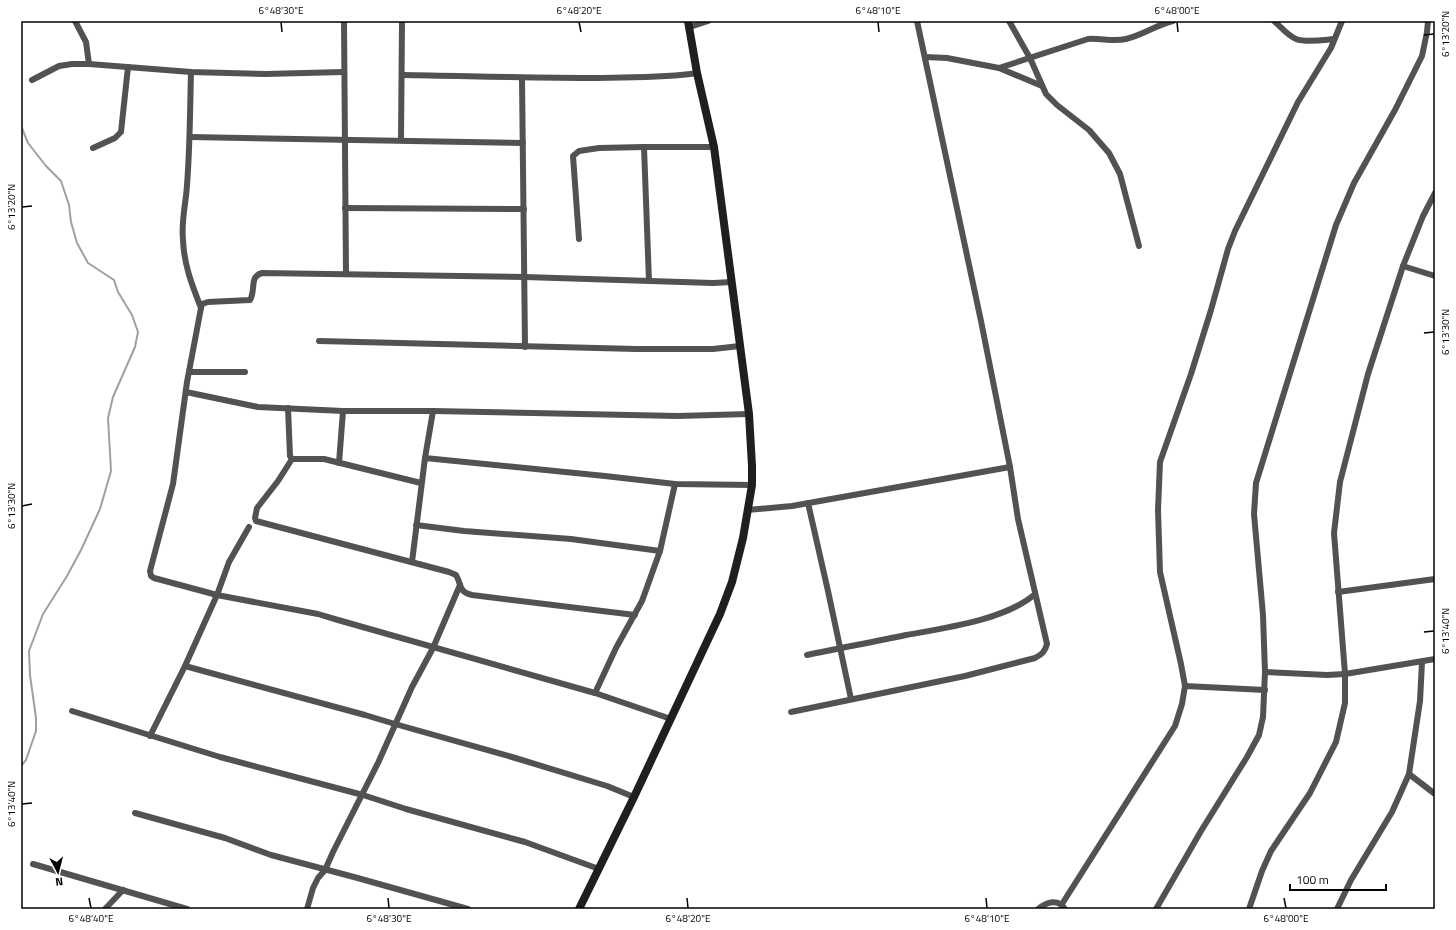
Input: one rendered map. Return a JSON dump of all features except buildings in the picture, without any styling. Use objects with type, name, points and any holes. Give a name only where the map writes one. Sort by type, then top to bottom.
[{"type":"street","points":[[75,21],[86,42],[89,64]]},
{"type":"street","points":[[344,21],[346,274]]},
{"type":"street","points":[[402,21],[402,140]]},
{"type":"street","points":[[579,909],[634,797],[720,614],[732,582],[743,538],[752,484],[749,414],[714,147],[697,74],[689,24],[708,21]]},
{"type":"street","points":[[791,712],[965,676],[1035,658],[1046,650],[1047,644],[1034,595],[1018,519],[1010,467],[973,283],[917,21]]},
{"type":"street","points":[[1009,21],[1030,58],[1046,94],[1057,105],[1089,130],[1109,153],[1120,174],[1139,246]]},
{"type":"street","points":[[999,68],[1088,39],[1097,38],[1124,40],[1139,35],[1158,25],[1173,21]]},
{"type":"street","points":[[1274,21],[1290,36],[1296,39],[1334,39]]},
{"type":"street","points":[[1038,909],[1046,903],[1056,902],[1064,906],[1175,726],[1182,704],[1185,686],[1160,572],[1158,510],[1160,462],[1191,374],[1234,231],[1298,102],[1331,48],[1342,21]]},
{"type":"street","points":[[1156,909],[1247,757],[1258,735],[1263,717],[1265,672],[1263,615],[1254,514],[1256,482],[1336,225],[1354,182],[1395,110],[1422,56],[1428,21]]},
{"type":"street","points":[[925,57],[947,58],[999,68],[1042,86]]},
{"type":"street","points":[[32,80],[59,66],[72,64],[191,72],[265,74],[344,72]]},
{"type":"street","points":[[93,148],[115,138],[121,132],[128,67]]},
{"type":"street","points":[[191,72],[190,137],[186,196],[182,220],[187,270],[201,308]]},
{"type":"street","points":[[403,75],[497,76],[522,78],[660,77],[697,74]]},
{"type":"street","points":[[522,78],[525,347]]},
{"type":"street","points":[[190,137],[523,143]]},
{"type":"street","points":[[644,147],[649,281]]},
{"type":"street","points":[[579,239],[573,156],[575,153],[599,148],[714,147]]},
{"type":"street","points":[[1249,909],[1262,871],[1271,851],[1310,793],[1336,742],[1345,703],[1345,674],[1334,533],[1340,482],[1368,374],[1403,266],[1423,216],[1435,193]]},
{"type":"street","points":[[345,208],[524,209]]},
{"type":"street","points":[[1403,266],[1435,276]]},
{"type":"street","points":[[671,719],[595,693],[318,614],[217,595],[154,578],[150,576],[150,571],[173,484],[189,372],[202,304],[208,302],[250,300],[252,296],[254,278],[256,275],[262,273],[346,274],[732,282]]},
{"type":"street","points":[[319,341],[525,347],[713,349],[740,346]]},
{"type":"street","points":[[189,372],[245,372]]},
{"type":"street","points":[[186,392],[258,407],[343,411],[433,411],[678,416],[749,414]]},
{"type":"street","points":[[288,408],[290,456],[292,459]]},
{"type":"street","points":[[339,463],[343,411]]},
{"type":"street","points":[[412,562],[421,483],[433,411]]},
{"type":"street","points":[[425,458],[675,484],[752,484]]},
{"type":"street","points":[[292,459],[324,459],[421,483]]},
{"type":"street","points":[[292,459],[278,481],[257,508],[255,518],[256,521],[449,572],[456,575],[462,591],[466,594],[635,615]]},
{"type":"street","points":[[747,510],[808,504],[1010,467]]},
{"type":"street","points":[[595,693],[616,648],[642,601],[660,551],[675,484]]},
{"type":"street","points":[[808,504],[851,699]]},
{"type":"street","points":[[416,525],[464,531],[571,539],[660,551]]},
{"type":"street","points":[[150,736],[185,666],[217,595],[229,562],[248,528]]},
{"type":"street","points":[[1338,592],[1435,579]]},
{"type":"street","points":[[307,909],[313,888],[318,878],[325,870],[332,852],[363,795],[412,687],[433,648],[460,585]]},
{"type":"street","points":[[807,654],[932,630],[994,615],[1019,605],[1034,595]]},
{"type":"street","points":[[1265,672],[1327,676],[1435,660]]},
{"type":"street","points":[[1337,909],[1351,880],[1392,812],[1409,774],[1420,701],[1422,662]]},
{"type":"street","points":[[185,666],[366,714],[395,724],[520,759],[607,786],[634,797]]},
{"type":"street","points":[[1185,686],[1265,690]]},
{"type":"street","points":[[72,711],[227,759],[363,795],[406,809],[525,842],[598,869]]},
{"type":"street","points":[[1409,774],[1435,794]]},
{"type":"street","points":[[135,813],[225,838],[271,856],[468,909]]},
{"type":"street","points":[[32,864],[187,909]]},
{"type":"street","points":[[105,909],[123,890]]},
{"type":"waterway","points":[[21,126],[28,143],[46,166],[61,181],[69,205],[71,222],[77,243],[88,263],[114,280],[118,292],[132,315],[138,332],[135,347],[113,397],[108,418],[111,471],[100,509],[67,576],[43,614],[29,651],[36,731],[26,760],[21,766]]}]
